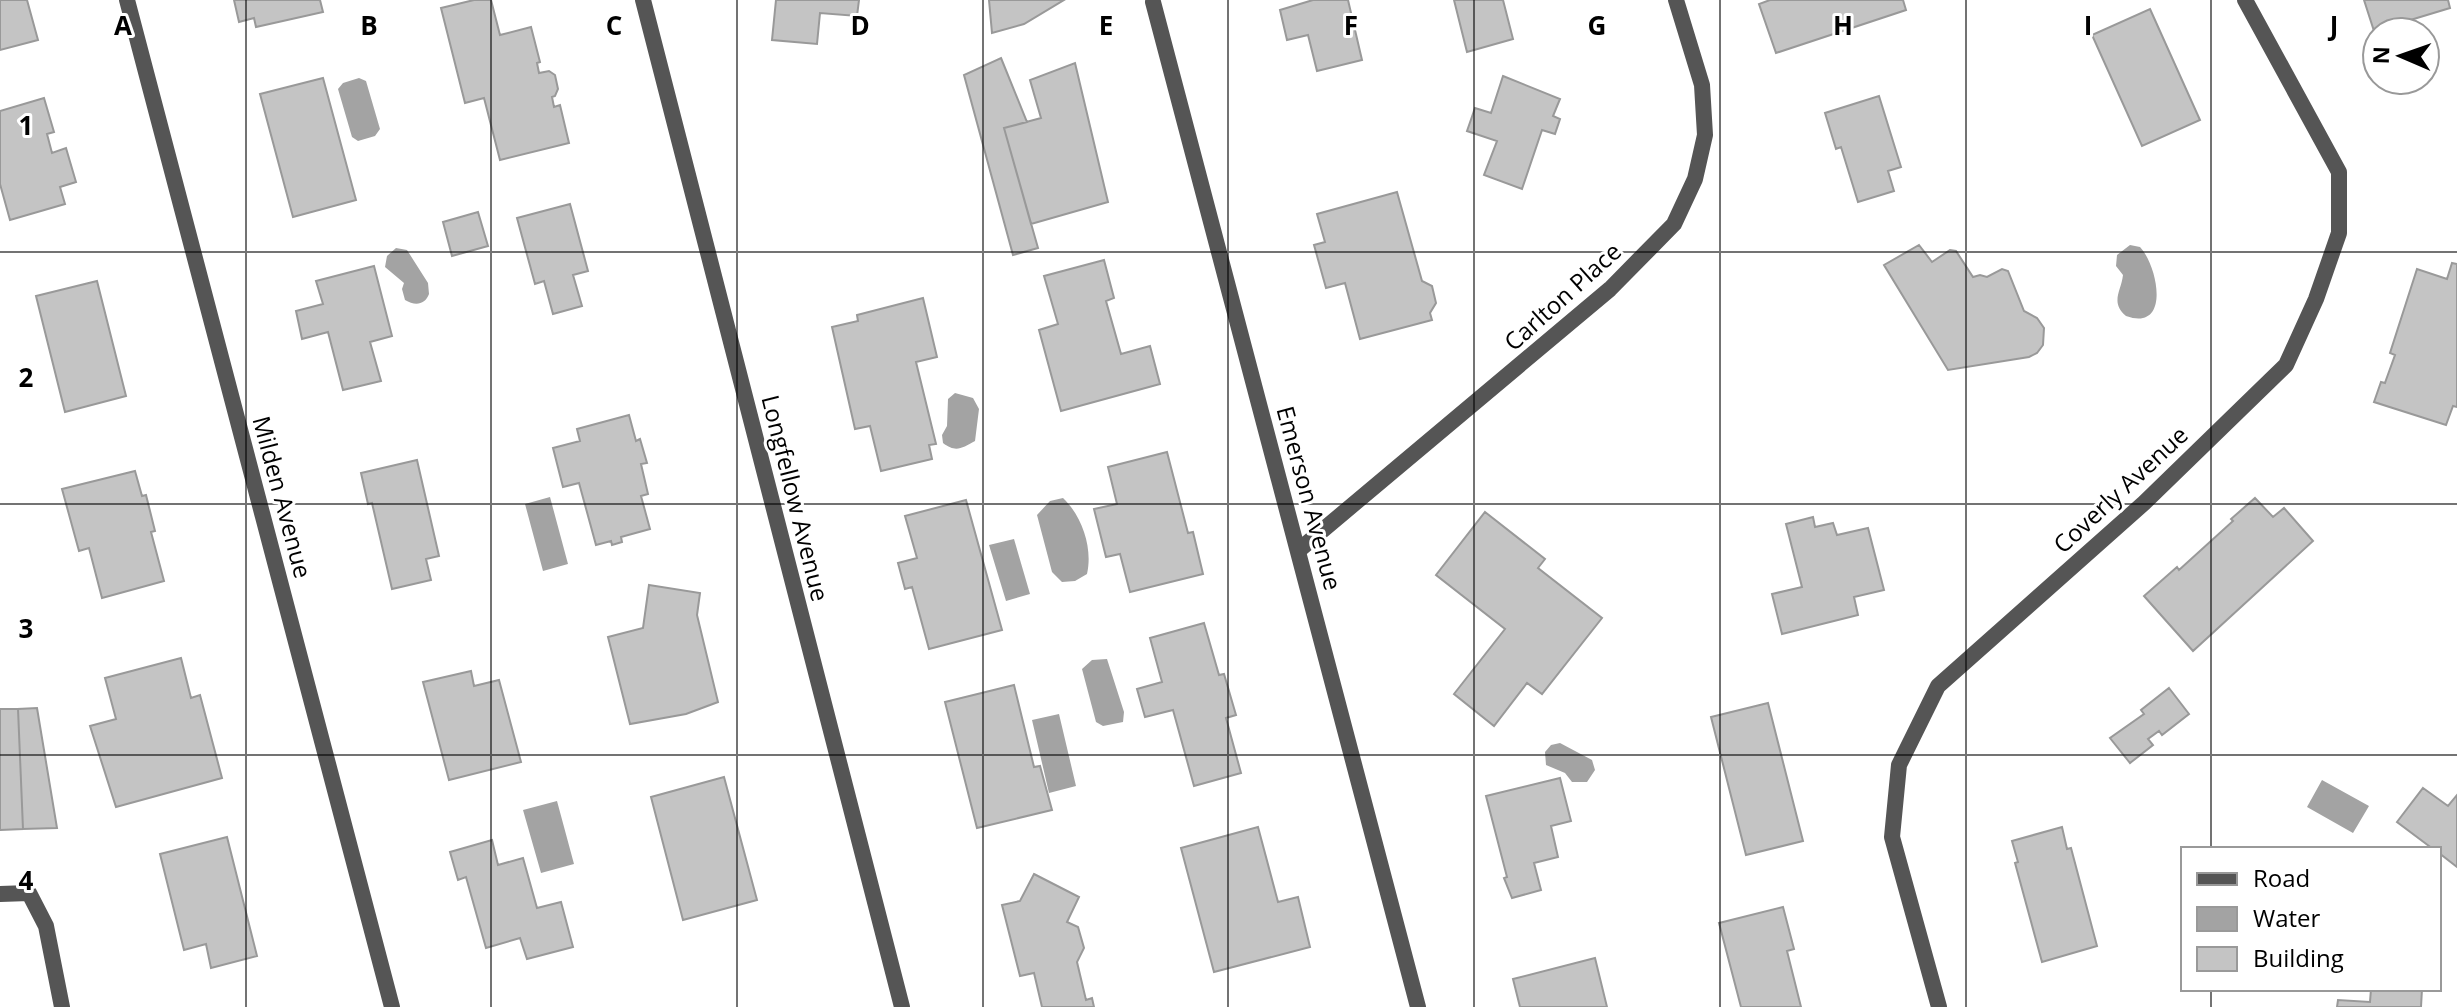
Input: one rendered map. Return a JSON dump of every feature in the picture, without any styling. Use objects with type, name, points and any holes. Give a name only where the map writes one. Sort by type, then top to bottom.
[{"type":"street","name":"Milden Avenue","points":[[127,0],[392,1007]]},
{"type":"street","name":"Longfellow Avenue","points":[[643,0],[902,1007]]},
{"type":"street","name":"Carlton Place","points":[[1299,550],[1610,289],[1674,224],[1695,179],[1705,135],[1702,85],[1676,0]]},
{"type":"street","name":"Coverly Avenue","points":[[1939,1007],[1892,837],[1899,765],[1938,686],[2144,503],[2286,365],[2316,299],[2339,233],[2339,172],[2245,0]]},
{"type":"street","name":"Emerson Avenue","points":[[1153,2],[1418,1007]]},
{"type":"street","points":[[0,894],[29,893],[46,926],[62,1007]]},
{"type":"water","points":[[359,78],[366,81],[380,129],[375,136],[358,141],[352,137],[338,89],[343,83]]},
{"type":"water","points":[[2130,245],[2140,247],[2146,256],[2152,268],[2157,295],[2150,315],[2140,318],[2126,316],[2117,301],[2123,275],[2116,266],[2117,255]]},
{"type":"water","points":[[396,248],[407,250],[428,283],[429,294],[422,302],[416,304],[405,300],[404,283],[385,267],[387,256]]},
{"type":"water","points":[[955,393],[973,398],[979,409],[975,441],[955,449],[943,443],[942,435],[947,426],[948,399]]},
{"type":"water","points":[[550,497],[568,564],[543,571],[525,504]]},
{"type":"water","points":[[1063,498],[1081,523],[1087,543],[1088,564],[1087,574],[1075,581],[1062,582],[1052,572],[1037,515],[1050,501]]},
{"type":"water","points":[[1014,539],[1030,594],[1006,601],[989,545]]},
{"type":"water","points":[[1107,659],[1124,712],[1123,722],[1103,726],[1096,722],[1082,669],[1092,660]]},
{"type":"water","points":[[1059,714],[1076,786],[1049,793],[1032,720]]},
{"type":"water","points":[[1560,743],[1592,760],[1595,770],[1587,782],[1572,782],[1565,773],[1546,765],[1545,752],[1551,745]]},
{"type":"water","points":[[2322,780],[2369,806],[2353,833],[2307,807]]},
{"type":"water","points":[[557,801],[574,864],[541,873],[523,810]]},
{"type":"building","points":[[0,0],[27,0],[38,40],[0,50]]},
{"type":"building","points":[[234,0],[320,0],[323,12],[256,27],[254,18],[239,22]]},
{"type":"building","points":[[474,0],[491,0],[500,35],[531,27],[540,62],[537,63],[539,73],[549,71],[555,75],[558,89],[552,97],[554,107],[560,105],[569,143],[500,160],[484,98],[465,103],[441,8]]},
{"type":"building","points":[[776,0],[859,0],[857,16],[820,13],[817,44],[772,40]]},
{"type":"building","points":[[989,0],[1064,0],[1024,24],[992,33]]},
{"type":"building","points":[[1313,0],[1348,0],[1362,60],[1317,71],[1308,35],[1287,40],[1280,10]]},
{"type":"building","points":[[1454,0],[1503,0],[1513,39],[1467,52]]},
{"type":"building","points":[[1770,0],[1903,0],[1906,10],[1776,53],[1759,4]]},
{"type":"building","points":[[2364,0],[2448,0],[2450,8],[2424,16],[2369,16]]},
{"type":"building","points":[[2150,9],[2200,120],[2142,146],[2092,35]]},
{"type":"building","points":[[1001,58],[1027,122],[1004,128],[1038,248],[1013,255],[964,75]]},
{"type":"building","points":[[1075,63],[1108,202],[1031,224],[1004,128],[1041,118],[1030,80]]},
{"type":"building","points":[[1503,76],[1560,99],[1553,116],[1560,119],[1555,134],[1542,130],[1522,189],[1484,175],[1497,141],[1467,131],[1475,108],[1491,113]]},
{"type":"building","points":[[323,78],[356,200],[293,217],[260,94]]},
{"type":"building","points":[[1879,96],[1901,167],[1888,171],[1894,191],[1858,202],[1841,147],[1836,149],[1825,113]]},
{"type":"building","points":[[44,98],[54,132],[47,134],[52,153],[66,148],[76,182],[60,187],[65,204],[10,220],[0,184],[0,111]]},
{"type":"building","points":[[1397,192],[1422,281],[1432,286],[1436,303],[1430,313],[1432,320],[1360,339],[1345,283],[1326,288],[1314,245],[1325,242],[1317,214]]},
{"type":"building","points":[[570,204],[588,271],[573,275],[582,306],[553,314],[544,281],[535,284],[517,218]]},
{"type":"building","points":[[478,212],[488,246],[452,256],[443,222]]},
{"type":"building","points":[[1919,245],[1932,262],[1950,250],[1956,251],[1973,277],[1987,277],[2002,269],[2008,271],[2024,311],[2037,318],[2044,328],[2043,345],[2037,353],[2029,357],[1948,370],[1884,265]]},
{"type":"building","points":[[1104,260],[1114,298],[1106,301],[1121,354],[1150,346],[1160,384],[1061,411],[1039,330],[1058,324],[1044,276]]},
{"type":"building","points":[[2452,263],[2457,264],[2457,407],[2453,406],[2446,425],[2374,402],[2395,355],[2390,353],[2417,269],[2447,279]]},
{"type":"building","points":[[374,266],[392,336],[370,342],[381,381],[343,390],[328,332],[302,339],[296,311],[323,304],[316,281]]},
{"type":"building","points":[[97,281],[126,396],[65,412],[36,296]]},
{"type":"building","points":[[923,298],[937,357],[916,362],[936,444],[929,445],[932,459],[881,471],[870,426],[855,429],[832,327],[858,321],[857,315]]},
{"type":"building","points":[[629,415],[636,441],[640,439],[647,463],[641,464],[648,494],[641,496],[650,529],[621,537],[622,542],[612,545],[611,541],[596,545],[579,483],[563,487],[553,448],[580,441],[577,429]]},
{"type":"building","points":[[1167,452],[1188,533],[1193,532],[1203,574],[1130,592],[1120,554],[1106,557],[1094,509],[1117,504],[1108,467]]},
{"type":"building","points":[[417,460],[439,556],[426,559],[431,580],[392,589],[372,503],[368,504],[361,473]]},
{"type":"building","points":[[135,471],[142,496],[146,495],[155,531],[151,532],[164,581],[102,598],[89,548],[79,551],[62,489]]},
{"type":"building","points":[[2255,498],[2273,517],[2284,508],[2313,541],[2193,651],[2144,596],[2177,567],[2179,570]]},
{"type":"building","points":[[966,500],[1002,630],[929,649],[912,587],[905,589],[898,563],[917,558],[905,516]]},
{"type":"building","points":[[1485,512],[1545,559],[1538,568],[1602,618],[1542,694],[1527,683],[1494,726],[1454,694],[1505,629],[1436,575]]},
{"type":"building","points":[[1813,517],[1815,527],[1833,523],[1837,535],[1868,528],[1884,590],[1854,597],[1858,615],[1782,634],[1772,594],[1802,587],[1786,524]]},
{"type":"building","points":[[649,585],[700,593],[697,615],[718,702],[686,714],[630,724],[608,637],[643,628]]},
{"type":"building","points":[[1204,623],[1219,675],[1224,674],[1236,715],[1226,718],[1241,773],[1194,786],[1173,710],[1145,717],[1137,689],[1162,682],[1150,638]]},
{"type":"building","points":[[181,658],[191,698],[200,695],[222,778],[116,807],[90,726],[116,719],[105,678]]},
{"type":"building","points":[[471,671],[474,686],[499,680],[521,762],[449,780],[423,682]]},
{"type":"building","points":[[1014,685],[1034,767],[1040,766],[1052,810],[977,828],[945,702]]},
{"type":"building","points":[[2169,688],[2189,714],[2162,735],[2159,731],[2148,739],[2153,745],[2130,763],[2110,738],[2144,714],[2141,710]]},
{"type":"building","points":[[1768,703],[1803,841],[1746,855],[1711,717]]},
{"type":"building","points":[[37,708],[57,828],[23,829],[18,709]]},
{"type":"building","points":[[0,709],[18,709],[23,829],[0,830]]},
{"type":"building","points":[[724,777],[757,900],[683,920],[651,797]]},
{"type":"building","points":[[1560,778],[1571,821],[1551,826],[1558,857],[1534,863],[1541,890],[1512,898],[1504,878],[1507,877],[1486,796]]},
{"type":"building","points":[[2423,788],[2448,806],[2457,795],[2457,867],[2441,855],[2441,847],[2430,847],[2397,822]]},
{"type":"building","points":[[1258,827],[1278,902],[1298,897],[1310,947],[1214,972],[1181,848]]},
{"type":"building","points":[[2062,827],[2067,849],[2071,848],[2097,946],[2042,962],[2012,841]]},
{"type":"building","points":[[227,837],[257,956],[211,968],[206,944],[184,950],[160,854]]},
{"type":"building","points":[[492,840],[498,865],[523,858],[537,908],[561,902],[573,947],[527,959],[520,938],[486,948],[466,877],[458,880],[450,852]]},
{"type":"building","points":[[1034,874],[1079,897],[1067,922],[1078,927],[1084,948],[1077,962],[1086,1000],[1092,998],[1094,1007],[1042,1007],[1034,973],[1020,976],[1002,905],[1020,901]]},
{"type":"building","points":[[1783,907],[1794,949],[1787,951],[1801,1007],[1741,1007],[1719,923]]},
{"type":"building","points":[[1595,958],[1607,1007],[1520,1007],[1513,979]]},
{"type":"building","points":[[2371,991],[2422,991],[2421,1007],[2337,1007],[2338,1000],[2370,1002]]}]
